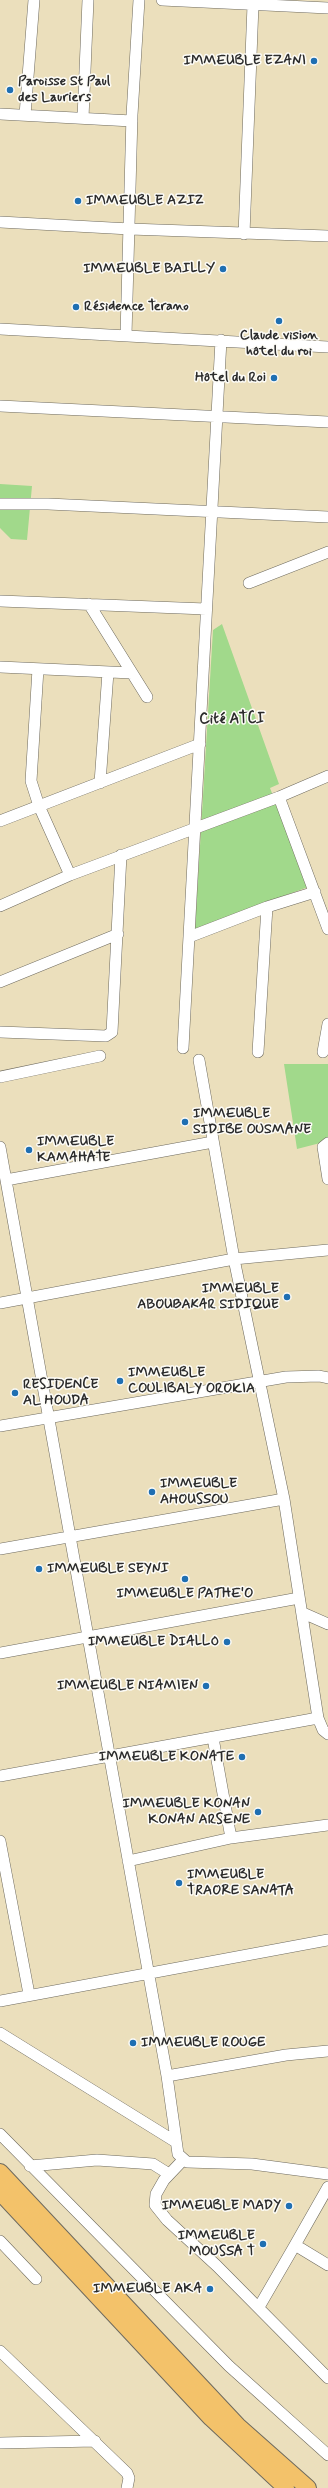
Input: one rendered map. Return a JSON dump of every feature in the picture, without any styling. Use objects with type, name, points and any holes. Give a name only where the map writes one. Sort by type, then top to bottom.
[{"type":"highway","points":[[0,2172],[233,2420],[308,2488]]},
{"type":"highway","points":[[0,2192],[211,2418],[286,2488]]},
{"type":"street","points":[[25,115],[34,0]]},
{"type":"street","points":[[83,118],[88,0]]},
{"type":"street","points":[[126,335],[132,121],[139,0]]},
{"type":"street","points":[[162,0],[328,8]]},
{"type":"street","points":[[244,234],[253,5]]},
{"type":"street","points":[[0,114],[132,121]]},
{"type":"street","points":[[0,222],[244,234],[328,236]]},
{"type":"street","points":[[0,329],[328,347]]},
{"type":"street","points":[[183,1048],[221,340]]},
{"type":"street","points":[[0,406],[216,415],[328,422]]},
{"type":"street","points":[[0,504],[48,504],[328,518]]},
{"type":"street","points":[[249,583],[328,552]]},
{"type":"street","points":[[0,601],[206,609]]},
{"type":"street","points":[[89,604],[147,697]]},
{"type":"street","points":[[0,667],[132,673]]},
{"type":"street","points":[[38,669],[30,774],[39,806],[70,875]]},
{"type":"street","points":[[100,783],[108,672]]},
{"type":"street","points":[[0,821],[200,744]]},
{"type":"street","points":[[0,906],[70,875],[279,797],[328,776]]},
{"type":"street","points":[[279,797],[328,929]]},
{"type":"street","points":[[0,1032],[109,1034],[114,1024],[121,855]]},
{"type":"street","points":[[189,937],[267,907],[315,892]]},
{"type":"street","points":[[258,1052],[267,907]]},
{"type":"street","points":[[0,982],[118,934]]},
{"type":"street","points":[[323,1052],[328,1024]]},
{"type":"street","points":[[0,1077],[100,1056]]},
{"type":"street","points":[[199,1060],[234,1259],[284,1499],[299,1598],[303,1613],[318,1718],[323,1730],[328,1734]]},
{"type":"street","points":[[6,1180],[213,1142]]},
{"type":"street","points":[[328,1143],[323,1147],[328,1179]]},
{"type":"street","points":[[0,1147],[167,2076],[178,2154],[183,2160],[207,2164],[252,2164],[328,2174]]},
{"type":"street","points":[[0,1303],[234,1259],[328,1250]]},
{"type":"street","points":[[0,1426],[299,1375],[328,1378]]},
{"type":"street","points":[[0,1549],[284,1499]]},
{"type":"street","points":[[0,1653],[299,1598]]},
{"type":"street","points":[[303,1613],[328,1624]]},
{"type":"street","points":[[0,1776],[318,1718]]},
{"type":"street","points":[[213,1738],[231,1838]]},
{"type":"street","points":[[128,1861],[231,1838],[328,1826]]},
{"type":"street","points":[[0,1841],[4,1880],[29,1994]]},
{"type":"street","points":[[0,2001],[29,1994],[328,1940]]},
{"type":"street","points":[[0,2033],[176,2142]]},
{"type":"street","points":[[167,2076],[286,2055],[328,2051]]},
{"type":"street","points":[[0,2134],[234,2372],[328,2455]]},
{"type":"street","points":[[183,2160],[169,2174],[156,2194],[155,2205],[167,2220],[259,2307],[328,2378]]},
{"type":"street","points":[[30,2166],[110,2161],[153,2164],[169,2174]]},
{"type":"street","points":[[259,2307],[328,2187]]},
{"type":"street","points":[[0,2241],[36,2279]]},
{"type":"street","points":[[295,2245],[328,2265]]},
{"type":"street","points":[[1,2354],[95,2441],[127,2473],[129,2478],[127,2488]]},
{"type":"street","points":[[0,2443],[95,2441]]},
{"type":"green space","points":[[0,484],[32,486],[27,540],[11,539],[0,528]]},
{"type":"green space","points":[[222,624],[279,784],[270,788],[308,887],[195,929],[213,630]]},
{"type":"green space","points":[[284,1064],[328,1064],[328,1141],[297,1149]]},
{"type":"place","name":"IMMEUBLE EZANI","points":[[314,61]]},
{"type":"place","name":"Paroisse St Paul des Lauriers","points":[[10,90]]},
{"type":"place","name":"IMMEUBLE AZIZ","points":[[78,201]]},
{"type":"place","name":"IMMEUBLE BAILLY","points":[[223,269]]},
{"type":"place","name":"Résidence Terano","points":[[76,307]]},
{"type":"place","name":"Claude vision hôtel du roi","points":[[279,321]]},
{"type":"place","name":"Hôtel du Roi","points":[[274,378]]},
{"type":"place","name":"IMMEUBLE SIDIBE OUSMANE","points":[[185,1122]]},
{"type":"place","name":"IMMEUBLE KAMAHATE","points":[[29,1150]]},
{"type":"place","name":"IMMEUBLE ABOUBAKAR SIDIQUE","points":[[287,1297]]},
{"type":"place","name":"IMMEUBLE COULIBALY OROKIA","points":[[120,1381]]},
{"type":"place","name":"RESIDENCE AL HOUDA","points":[[15,1393]]},
{"type":"place","name":"IMMEUBLE AHOUSSOU","points":[[152,1492]]},
{"type":"place","name":"IMMEUBLE SEYNI","points":[[39,1569]]},
{"type":"place","name":"IMMEUBLE PATHE'O","points":[[185,1579]]},
{"type":"place","name":"IMMEUBLE DIALLO","points":[[227,1642]]},
{"type":"place","name":"IMMEUBLE NIAMIEN","points":[[206,1686]]},
{"type":"place","name":"IMMEUBLE KONATE","points":[[242,1757]]},
{"type":"place","name":"IMMEUBLE KONAN KONAN ARSENE","points":[[258,1812]]},
{"type":"place","name":"IMMEUBLE TRAORE SANATA","points":[[179,1883]]},
{"type":"place","name":"IMMEUBLE ROUGE","points":[[133,2043]]},
{"type":"place","name":"IMMEUBLE MADY","points":[[289,2206]]},
{"type":"place","name":"IMMEUBLE MOUSSA T","points":[[263,2244]]},
{"type":"place","name":"IMMEUBLE AKA","points":[[210,2289]]},
{"type":"district","name":"Cité ATCI","points":[[232,720]]}]
